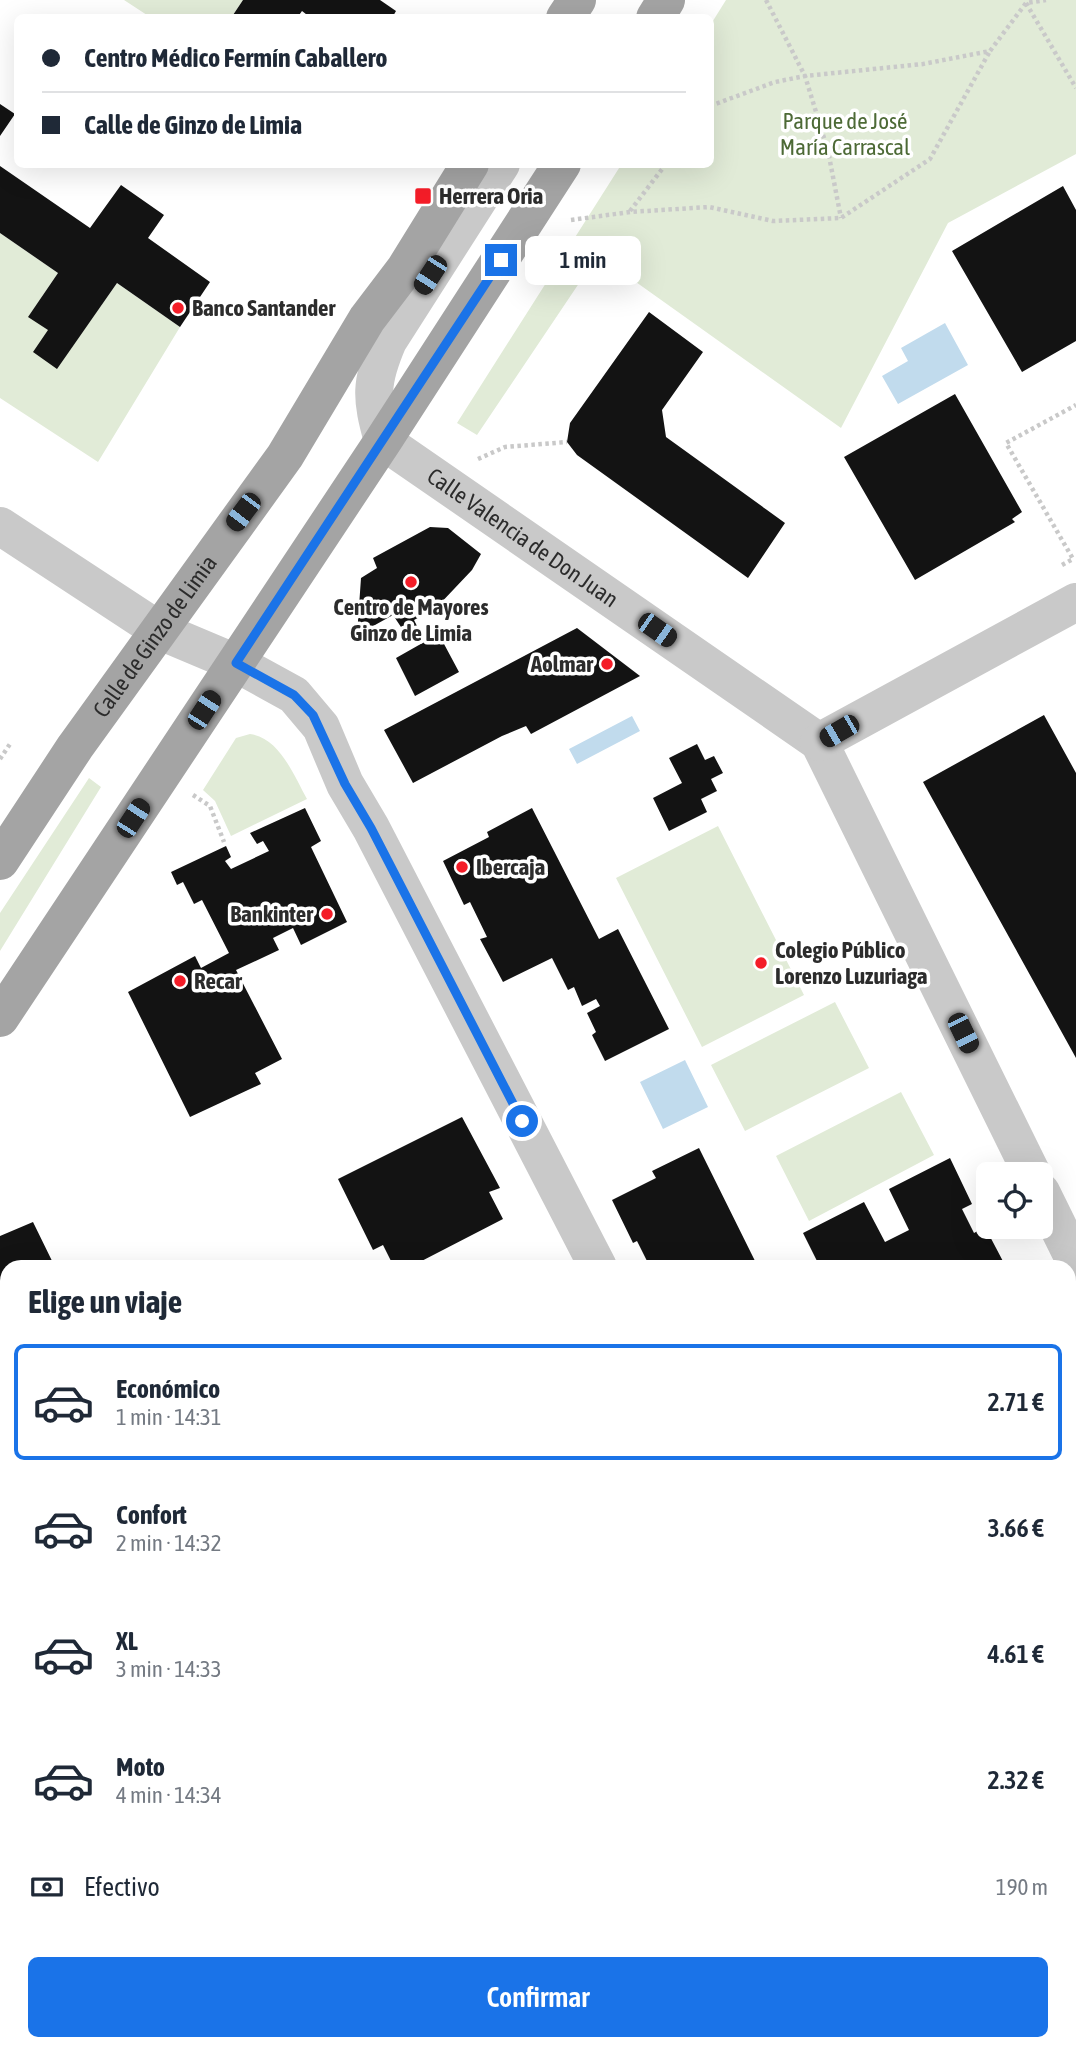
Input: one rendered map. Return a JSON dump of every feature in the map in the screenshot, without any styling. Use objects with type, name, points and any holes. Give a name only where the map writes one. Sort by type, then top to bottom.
[{"type":"main road","name":"Calle de Ginzo de Limia","points":[[0,861],[75,747],[285,456],[367,319],[405,269],[468,168]]},
{"type":"main road","points":[[0,1018],[383,441],[559,168]]},
{"type":"street","points":[[383,441],[372,400],[379,362],[395,330],[497,168]]},
{"type":"street","name":"Calle Valencia de Don Juan","points":[[383,441],[819,742],[1026,1162]]},
{"type":"street","points":[[0,526],[160,631],[236,663],[294,695],[321,727],[345,784],[371,828],[594,1260]]},
{"type":"street","points":[[819,742],[1076,603]]},
{"type":"street","points":[[1053,1216],[1075,1260]]},
{"type":"path","points":[[766,0],[806,76],[828,150],[841,218]]},
{"type":"path","points":[[567,221],[630,212],[709,207],[773,221],[841,218],[930,159],[990,51],[1026,3],[1046,0]]},
{"type":"path","points":[[1026,3],[1076,88]]},
{"type":"path","points":[[714,105],[775,82],[806,76],[923,64],[990,51]]},
{"type":"path","points":[[630,212],[663,168]]},
{"type":"path","points":[[1050,572],[1073,559],[1006,443],[1076,405]]},
{"type":"path","points":[[478,459],[505,447],[567,442]]},
{"type":"path","points":[[0,759],[10,744]]},
{"type":"path","points":[[193,795],[210,806],[225,842]]},
{"type":"green space","points":[[124,0],[243,0],[234,14],[145,14]]},
{"type":"green space","name":"Parque de José María Carrascal","points":[[726,0],[1076,0],[1076,154],[948,223],[841,428],[598,255],[477,435],[457,423],[619,168],[714,168],[714,19]]},
{"type":"green space","points":[[0,233],[58,273],[29,316],[48,330],[57,368],[117,283],[180,327],[98,462],[0,398]]},
{"type":"green space","points":[[250,734],[261,737],[278,750],[307,799],[231,836],[215,801],[203,790],[236,738]]},
{"type":"green space","points":[[89,778],[101,787],[0,951],[0,913]]},
{"type":"green space","points":[[718,826],[804,995],[702,1047],[616,878]]},
{"type":"green space","points":[[835,1002],[869,1068],[745,1131],[711,1065]]},
{"type":"green space","points":[[901,1092],[934,1155],[809,1221],[776,1156]]},
{"type":"water","points":[[945,323],[968,365],[898,404],[882,376],[908,361],[901,348]]},
{"type":"water","points":[[632,716],[640,731],[577,764],[569,749]]},
{"type":"water","points":[[685,1060],[708,1107],[663,1129],[640,1082]]},
{"type":"building","points":[[243,0],[380,0],[396,11],[394,14],[306,14],[302,11],[300,14],[234,14]]},
{"type":"building","points":[[0,104],[14,115],[0,136]]},
{"type":"building","points":[[0,166],[90,228],[121,185],[164,215],[148,238],[210,282],[180,327],[117,283],[57,369],[33,352],[48,330],[28,317],[58,273],[0,233]]},
{"type":"building","points":[[1063,186],[1076,210],[1076,341],[1022,372],[952,251]]},
{"type":"building","points":[[649,312],[703,352],[662,410],[666,437],[785,523],[748,578],[577,455],[567,442],[570,423]]},
{"type":"building","points":[[955,394],[1022,512],[1012,519],[1015,522],[915,580],[844,457]]},
{"type":"building","name":"Centro de Mayores Ginzo de Limia","points":[[430,527],[448,528],[481,554],[472,570],[436,608],[414,620],[419,630],[405,633],[393,615],[357,635],[361,578],[377,568],[373,558]]},
{"type":"building","points":[[577,628],[640,676],[531,734],[526,726],[413,783],[384,730]]},
{"type":"building","points":[[436,629],[459,672],[415,696],[396,658],[426,641],[424,636]]},
{"type":"building","points":[[1044,715],[1076,773],[1076,1058],[923,782]]},
{"type":"building","points":[[697,744],[705,760],[714,756],[723,773],[711,779],[717,791],[701,799],[707,812],[669,831],[653,798],[682,783],[669,758]]},
{"type":"building","points":[[305,808],[321,841],[311,847],[347,922],[301,945],[293,928],[273,938],[279,950],[236,970],[282,1059],[255,1073],[261,1084],[190,1117],[128,992],[195,956],[201,968],[229,953],[202,900],[194,904],[183,882],[177,885],[171,872],[226,846],[231,857],[225,861],[231,869],[269,851],[263,841],[257,844],[250,833]]},
{"type":"building","points":[[532,808],[599,939],[618,929],[669,1029],[605,1061],[592,1035],[596,1032],[587,1013],[600,1006],[596,999],[582,1006],[574,987],[568,990],[552,958],[503,982],[480,939],[487,937],[470,902],[464,905],[443,861],[489,837],[487,832]]},
{"type":"building","points":[[462,1117],[500,1188],[489,1192],[503,1219],[424,1260],[390,1260],[383,1245],[373,1250],[338,1179]]},
{"type":"building","points":[[699,1148],[755,1260],[646,1260],[637,1241],[633,1243],[612,1200],[656,1178],[652,1171]]},
{"type":"building","points":[[950,1158],[972,1204],[962,1209],[974,1233],[976,1232],[976,1239],[991,1239],[1002,1260],[816,1260],[803,1233],[864,1202],[885,1242],[909,1230],[889,1189]]},
{"type":"building","points":[[33,1222],[52,1260],[0,1260],[0,1236]]},
{"type":"place","name":"Herrera Oria","points":[[423,196]]},
{"type":"place","name":"Banco Santander","points":[[178,308]]},
{"type":"place","name":"Centro de Mayores Ginzo de Limia","points":[[411,582]]},
{"type":"place","name":"Aolmar","points":[[607,664]]},
{"type":"place","name":"Ibercaja","points":[[462,867]]},
{"type":"place","name":"Bankinter","points":[[327,914]]},
{"type":"place","name":"Colegio Público Lorenzo Luzuriaga","points":[[761,963]]},
{"type":"place","name":"Recar","points":[[180,981]]},
{"type":"route","points":[[501,260],[236,663],[294,695],[321,727],[345,784],[371,828],[522,1121]]}]
